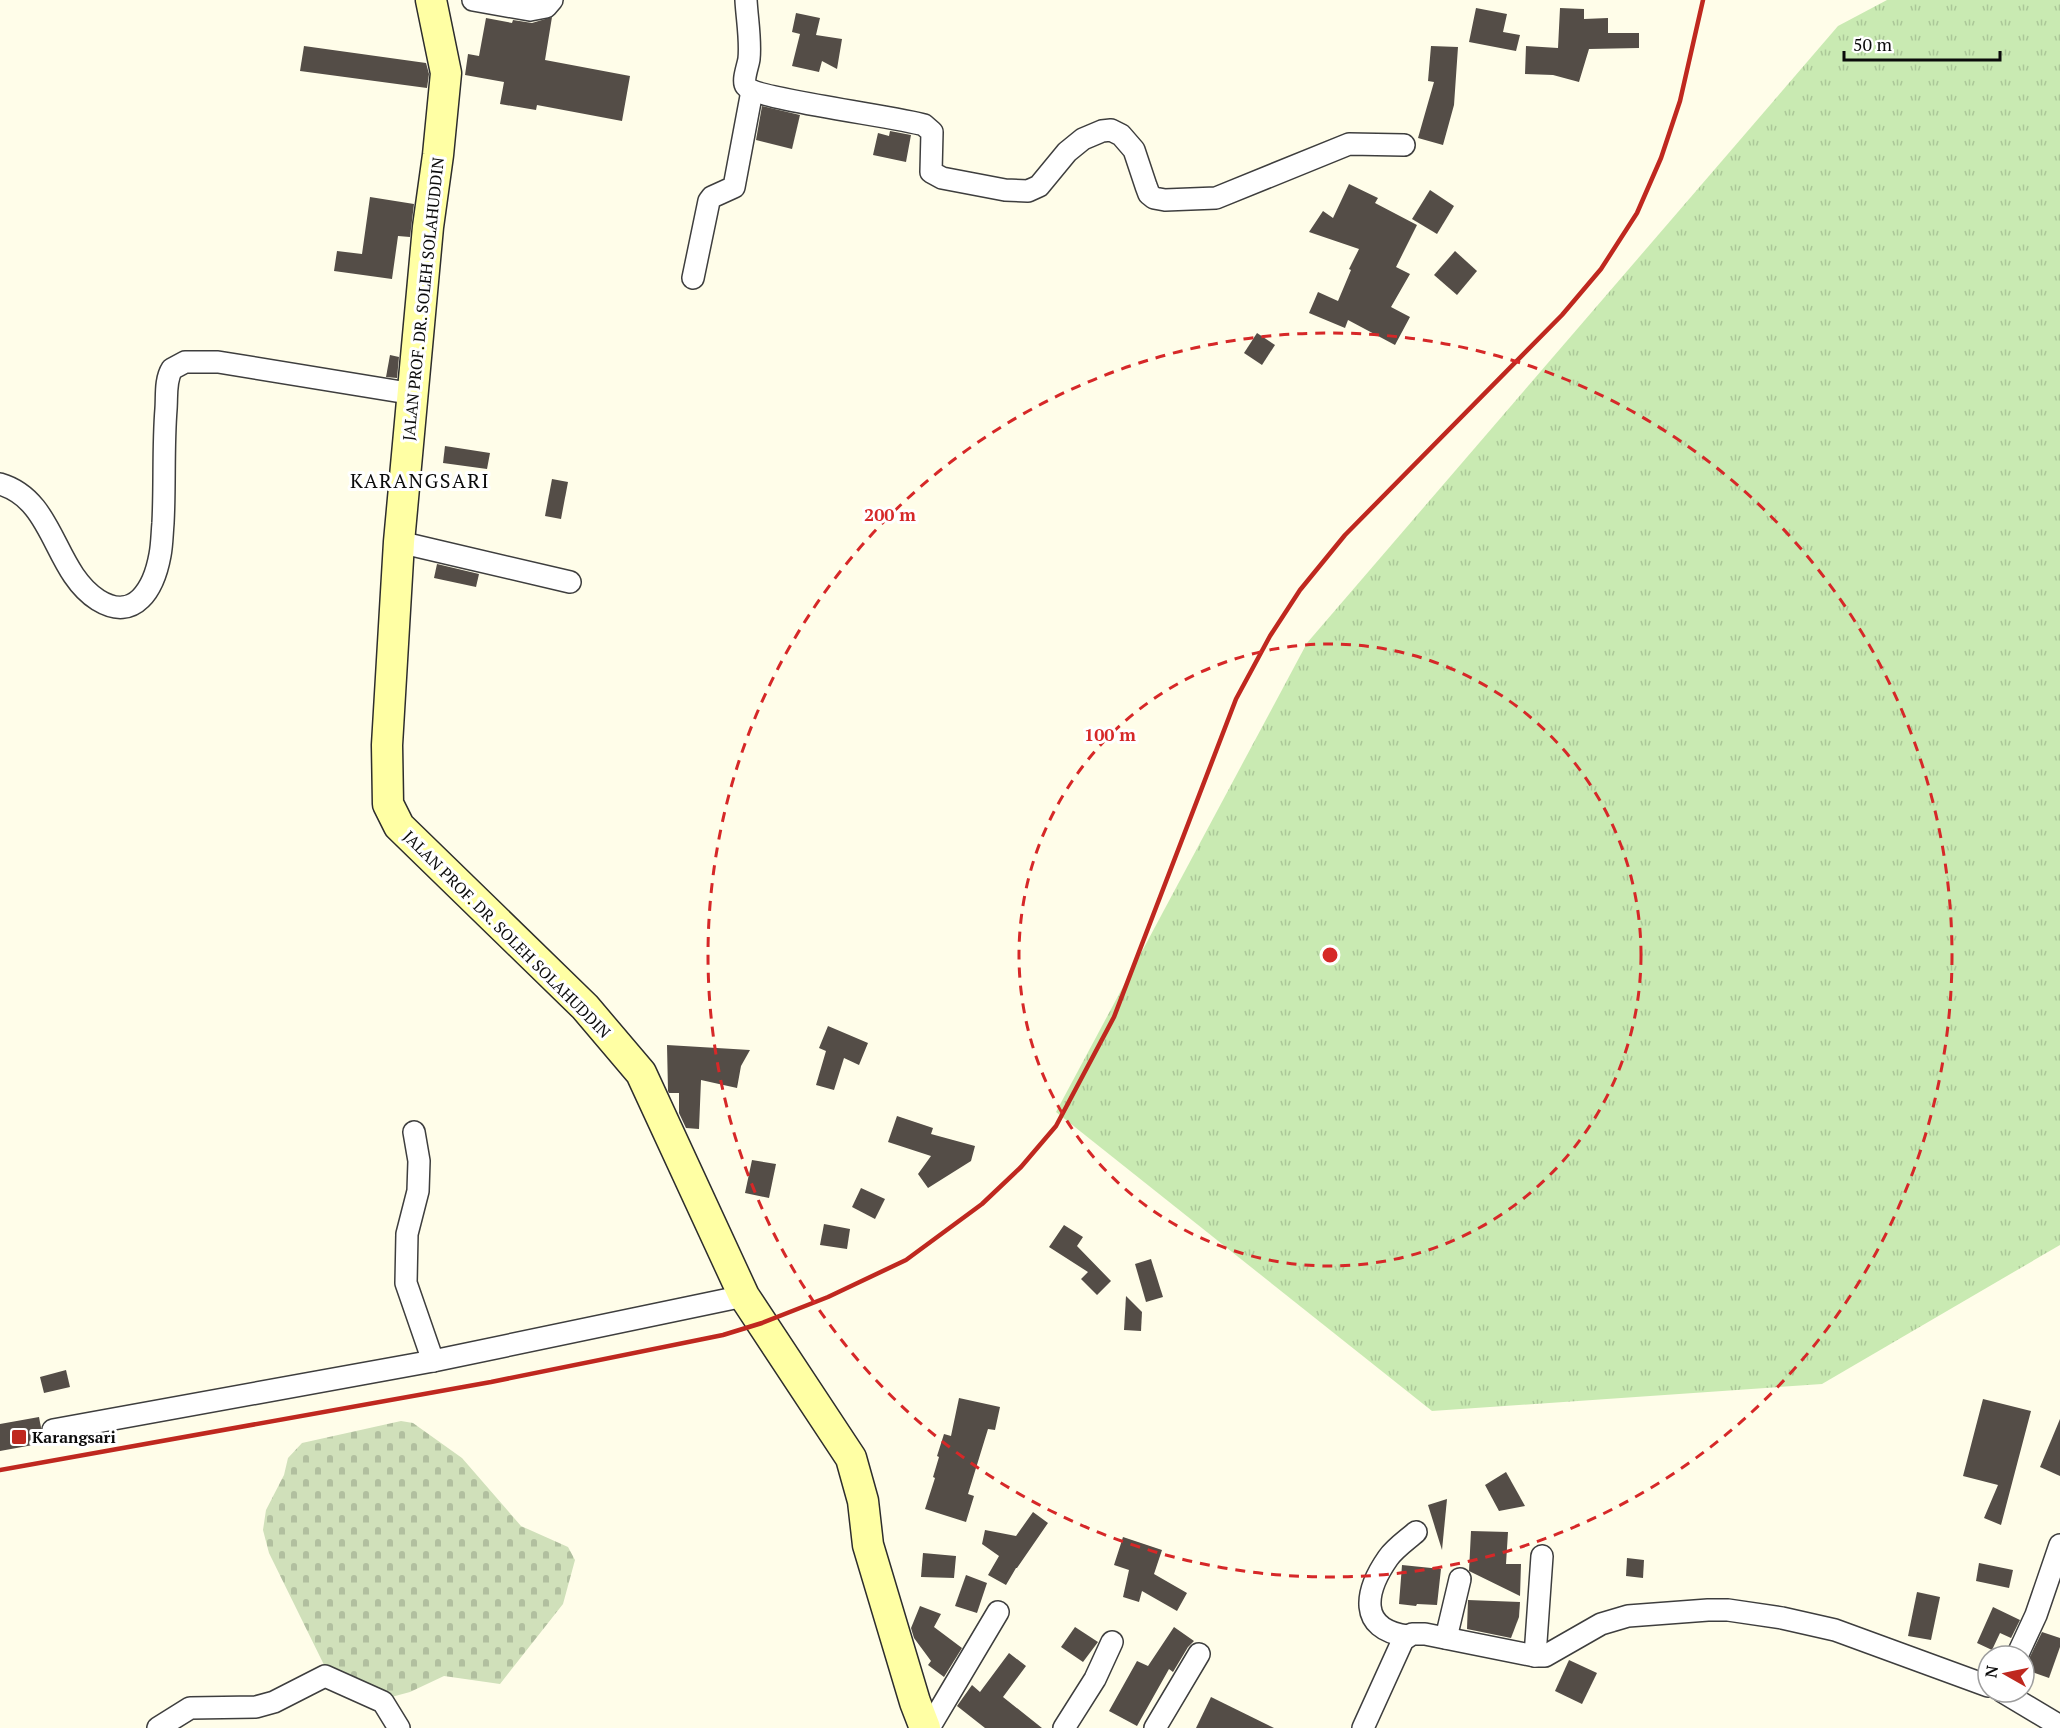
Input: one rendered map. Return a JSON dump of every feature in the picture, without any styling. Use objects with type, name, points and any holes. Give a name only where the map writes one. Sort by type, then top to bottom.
[{"type":"street","name":"JALAN PROF. DR. SOLEH SOLAHUDDIN","points":[[431,0],[446,73],[428,227],[399,542],[387,745],[388,804],[399,826],[585,1007],[641,1073],[744,1296],[851,1458],[863,1501],[868,1545],[912,1691],[927,1728]]},
{"type":"street","points":[[472,0],[530,10],[546,7],[552,0]]},
{"type":"street","points":[[746,0],[749,56],[746,86],[752,91],[784,99],[924,125],[932,132],[930,165],[932,174],[942,178],[1019,192],[1028,191],[1039,186],[1067,152],[1083,139],[1106,130],[1117,132],[1128,141],[1134,150],[1149,194],[1160,200],[1216,198],[1349,144],[1404,145]]},
{"type":"street","points":[[693,278],[709,201],[712,197],[734,187],[752,91]]},
{"type":"street","points":[[0,484],[10,487],[30,501],[48,526],[72,574],[85,590],[99,601],[114,607],[127,608],[139,602],[148,590],[160,555],[164,495],[164,433],[168,381],[172,369],[185,362],[218,362],[414,394]]},
{"type":"street","points":[[399,542],[570,582]]},
{"type":"street","points":[[414,1132],[419,1161],[418,1191],[407,1234],[406,1283],[433,1361]]},
{"type":"street","points":[[53,1430],[433,1361],[744,1296]]},
{"type":"street","points":[[1416,1532],[1389,1557],[1370,1595],[1371,1616],[1377,1625],[1390,1634],[1407,1636],[1418,1633],[1545,1656],[1601,1624],[1628,1616],[1728,1610],[1782,1618],[1835,1630],[1976,1682]]},
{"type":"street","points":[[2023,1644],[2036,1615],[2060,1545]]},
{"type":"street","points":[[1535,1656],[1542,1556]]},
{"type":"street","points":[[1446,1638],[1460,1579]]},
{"type":"street","points":[[927,1728],[998,1612]]},
{"type":"street","points":[[1363,1728],[1403,1640],[1407,1636]]},
{"type":"street","points":[[1064,1728],[1095,1679],[1112,1641]]},
{"type":"street","points":[[1155,1728],[1198,1654]]},
{"type":"street","points":[[158,1728],[190,1708],[256,1707],[274,1702],[325,1676],[383,1702],[399,1728]]},
{"type":"street","points":[[2022,1704],[2060,1726]]},
{"type":"green space","points":[[1887,0],[2060,0],[2060,1245],[1822,1384],[1432,1411],[1056,1112],[1307,643],[1838,26]]},
{"type":"green space","points":[[401,1421],[413,1423],[462,1458],[521,1526],[568,1547],[575,1560],[563,1604],[500,1684],[444,1676],[410,1692],[384,1699],[328,1673],[269,1553],[263,1530],[266,1510],[284,1475],[288,1458],[302,1443]]},
{"type":"building","points":[[1476,8],[1507,14],[1503,32],[1520,35],[1516,51],[1469,42]]},
{"type":"building","points":[[1560,8],[1584,9],[1584,19],[1608,18],[1608,33],[1639,33],[1639,48],[1589,49],[1579,82],[1553,75],[1525,74],[1526,46],[1558,48]]},
{"type":"building","points":[[796,13],[820,18],[816,35],[842,39],[837,69],[822,61],[819,72],[792,66],[800,34],[792,32]]},
{"type":"building","points":[[552,17],[545,60],[630,76],[622,121],[537,105],[536,110],[500,104],[504,82],[465,75],[468,54],[479,56],[486,18],[512,23],[513,20],[532,23]]},
{"type":"building","points":[[304,46],[426,63],[429,74],[427,88],[300,71]]},
{"type":"building","points":[[1431,46],[1458,47],[1454,105],[1443,145],[1418,138],[1434,82],[1428,81]]},
{"type":"building","points":[[762,106],[800,115],[792,149],[756,140]]},
{"type":"building","points":[[890,131],[911,135],[906,162],[873,155],[878,133],[889,136]]},
{"type":"building","points":[[1349,184],[1378,198],[1375,203],[1417,225],[1396,267],[1410,274],[1391,307],[1410,317],[1395,345],[1348,320],[1345,328],[1309,313],[1318,292],[1338,301],[1359,249],[1309,232],[1323,211],[1333,218]]},
{"type":"building","points":[[1430,190],[1454,206],[1437,234],[1412,219]]},
{"type":"building","points":[[370,197],[414,204],[410,237],[398,236],[392,279],[334,271],[337,251],[362,254]]},
{"type":"building","points":[[1455,251],[1477,271],[1457,295],[1434,275]]},
{"type":"building","points":[[1257,333],[1275,345],[1262,365],[1244,353]]},
{"type":"building","points":[[390,355],[399,357],[397,378],[386,377]]},
{"type":"building","points":[[445,446],[490,453],[487,469],[443,463]]},
{"type":"building","points":[[552,479],[568,482],[561,519],[545,516]]},
{"type":"building","points":[[437,564],[479,574],[476,587],[434,578]]},
{"type":"building","points":[[828,1026],[868,1043],[859,1065],[844,1058],[834,1090],[816,1085],[826,1051],[819,1048]]},
{"type":"building","points":[[667,1045],[750,1050],[741,1066],[737,1088],[701,1080],[699,1129],[686,1128],[679,1113],[679,1093],[668,1091]]},
{"type":"building","points":[[897,1116],[933,1128],[931,1134],[975,1146],[971,1161],[928,1188],[918,1174],[931,1156],[888,1142]]},
{"type":"building","points":[[752,1160],[776,1164],[769,1198],[745,1193]]},
{"type":"building","points":[[861,1188],[885,1199],[875,1219],[852,1207]]},
{"type":"building","points":[[824,1224],[850,1229],[847,1249],[820,1245]]},
{"type":"building","points":[[1064,1225],[1083,1237],[1077,1246],[1111,1281],[1097,1295],[1081,1279],[1088,1272],[1049,1247]]},
{"type":"building","points":[[1151,1259],[1163,1297],[1146,1302],[1135,1264]]},
{"type":"building","points":[[1126,1296],[1142,1312],[1141,1331],[1124,1330]]},
{"type":"building","points":[[66,1370],[70,1387],[44,1393],[40,1377]]},
{"type":"building","points":[[959,1398],[1000,1407],[995,1430],[988,1429],[968,1494],[974,1496],[966,1522],[925,1509],[935,1478],[933,1477],[939,1457],[937,1456],[944,1434],[951,1436]]},
{"type":"building","points":[[1983,1399],[2031,1411],[2001,1525],[1984,1518],[1998,1485],[1963,1476]]},
{"type":"building","points":[[39,1417],[44,1443],[0,1451],[0,1424]]},
{"type":"building","points":[[2060,1419],[2060,1476],[2040,1467]]},
{"type":"building","points":[[1506,1472],[1525,1506],[1499,1511],[1485,1485]]},
{"type":"building","points":[[1447,1499],[1442,1550],[1428,1505]]},
{"type":"building","points":[[1033,1512],[1048,1523],[1006,1585],[988,1575],[999,1556],[982,1544],[985,1530],[1016,1536]]},
{"type":"building","points":[[1471,1531],[1508,1532],[1506,1564],[1521,1564],[1520,1596],[1469,1571]]},
{"type":"building","points":[[1123,1537],[1162,1550],[1154,1574],[1187,1593],[1177,1611],[1142,1591],[1139,1602],[1123,1597],[1129,1570],[1114,1565]]},
{"type":"building","points":[[923,1553],[956,1556],[954,1578],[921,1577]]},
{"type":"building","points":[[1627,1558],[1644,1560],[1643,1578],[1626,1576]]},
{"type":"building","points":[[1979,1563],[2013,1570],[2009,1588],[1976,1581]]},
{"type":"building","points":[[1402,1565],[1441,1569],[1437,1605],[1399,1604]]},
{"type":"building","points":[[966,1575],[987,1583],[977,1613],[955,1606]]},
{"type":"building","points":[[1917,1592],[1940,1597],[1931,1640],[1908,1636]]},
{"type":"building","points":[[1468,1600],[1520,1602],[1519,1617],[1511,1638],[1467,1629]]},
{"type":"building","points":[[920,1606],[941,1614],[934,1627],[962,1648],[944,1677],[928,1665],[931,1661],[914,1638],[911,1628]]},
{"type":"building","points":[[1993,1607],[2020,1620],[2011,1638],[2000,1633],[1995,1644],[1977,1643]]},
{"type":"building","points":[[1075,1627],[1098,1642],[1083,1662],[1061,1647]]},
{"type":"building","points":[[1174,1627],[1194,1641],[1173,1672],[1169,1669],[1137,1726],[1109,1711],[1137,1661],[1148,1666]]},
{"type":"building","points":[[2042,1632],[2060,1638],[2060,1647],[2049,1678],[2036,1673],[2036,1644]]},
{"type":"building","points":[[1009,1653],[1026,1666],[1003,1697],[1042,1728],[985,1728],[957,1706],[972,1685],[980,1692]]},
{"type":"building","points":[[1569,1660],[1597,1673],[1582,1704],[1555,1691]]},
{"type":"building","points":[[1211,1697],[1274,1728],[1196,1728]]},
{"type":"railway","points":[[0,1470],[491,1382],[723,1335],[762,1323],[828,1297],[906,1260],[982,1204],[1021,1167],[1056,1126],[1114,1017],[1236,699],[1270,636],[1300,590],[1345,535],[1562,315],[1601,269],[1637,213],[1661,158],[1680,101],[1703,0]]},
{"type":"place","name":"Karangsari","points":[[19,1437]]},
{"type":"district","name":"KARANGSARI","points":[[420,480]]}]
